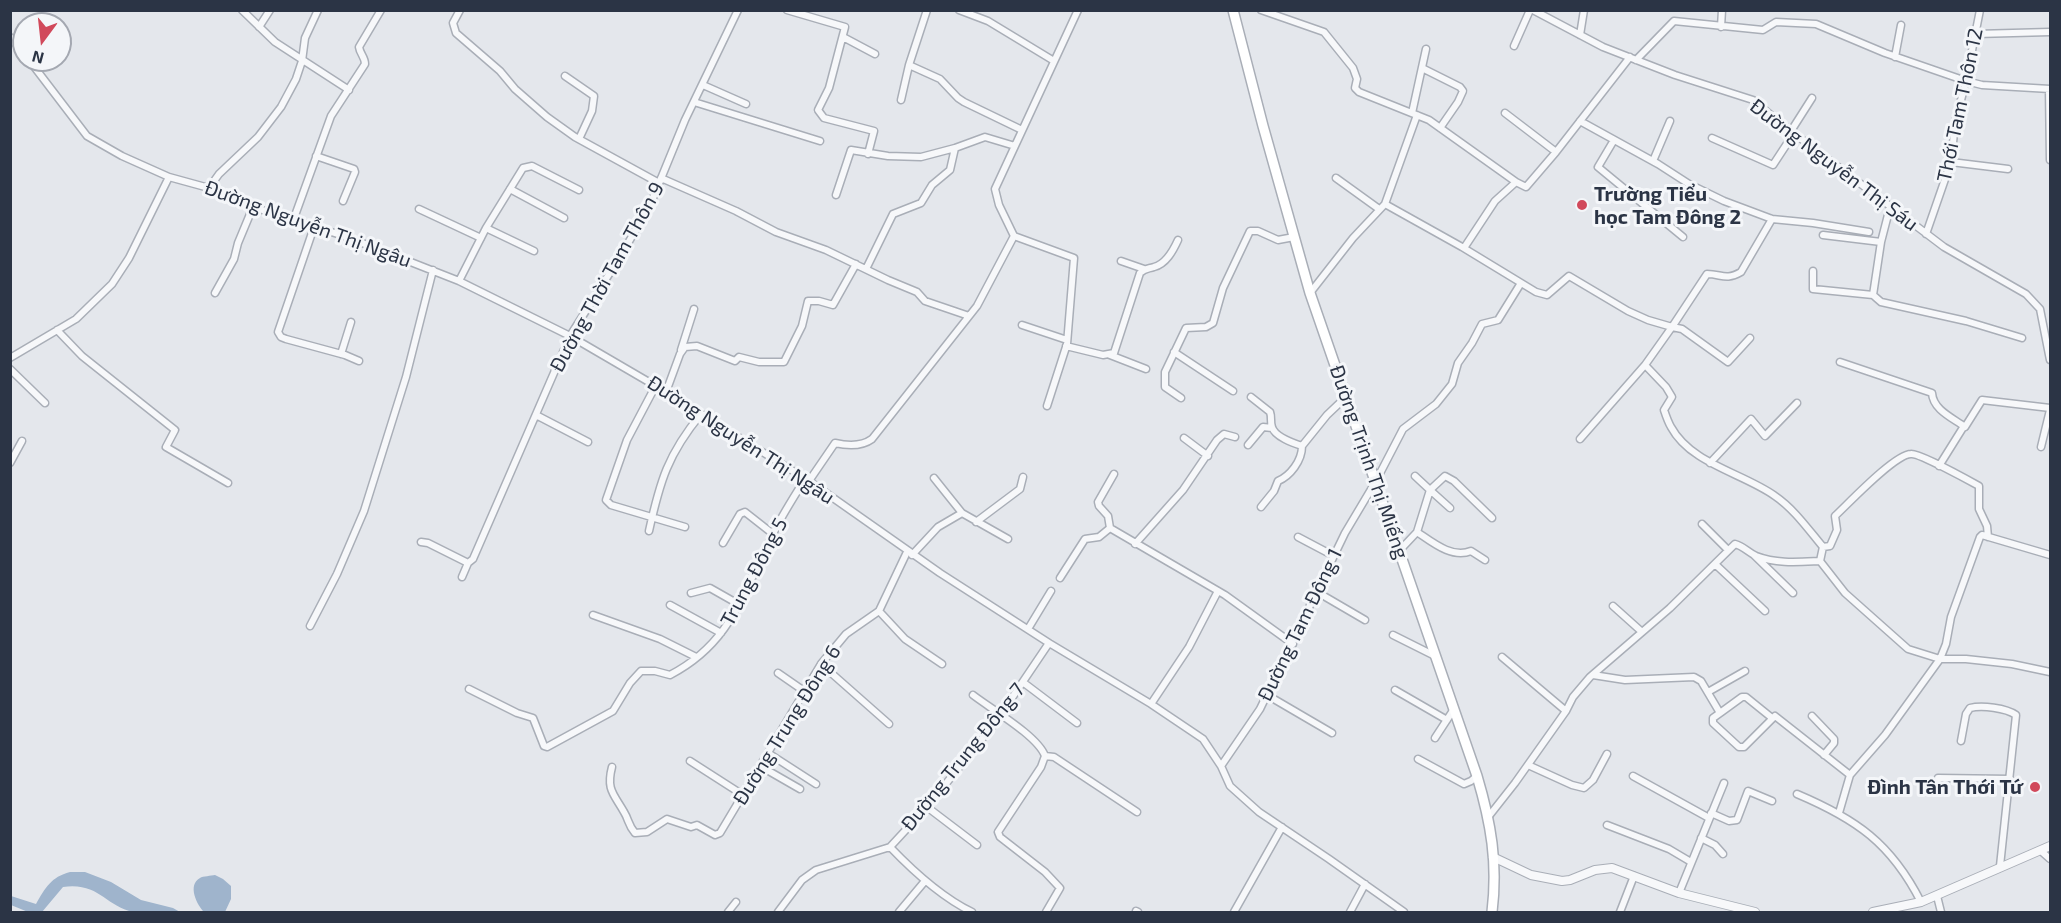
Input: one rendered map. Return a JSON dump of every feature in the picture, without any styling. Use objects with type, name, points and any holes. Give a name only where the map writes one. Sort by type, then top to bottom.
[{"type":"main road","name":"Đường Trịnh Thị Miếng","points":[[1233,10],[1310,293],[1478,776],[1489,816],[1495,867],[1492,912]]},
{"type":"street","points":[[242,10],[259,27],[302,61],[349,90]]},
{"type":"street","points":[[259,27],[270,10]]},
{"type":"street","points":[[209,188],[219,174],[258,137],[281,107],[296,79],[302,61],[305,38],[318,10]]},
{"type":"street","points":[[293,221],[331,116],[365,64],[359,47],[381,10]]},
{"type":"street","points":[[460,10],[453,23],[456,33],[500,71],[515,89],[547,117],[579,139],[660,181],[736,211],[776,232],[826,250],[917,292],[925,301],[969,316]]},
{"type":"street","name":"Đường Thời Tam Thôn 9","points":[[462,577],[468,563],[473,560],[479,548],[570,336],[623,252],[660,181],[694,102],[738,10]]},
{"type":"street","points":[[786,10],[845,27],[829,88],[818,110],[824,118],[874,131],[868,154]]},
{"type":"street","points":[[901,100],[909,65],[927,10]]},
{"type":"street","points":[[959,10],[988,21],[1054,61]]},
{"type":"street","points":[[1047,405],[1067,343],[1074,258],[1014,236],[999,205],[995,189],[1078,10]]},
{"type":"street","points":[[1261,10],[1324,32],[1353,68],[1357,79],[1355,88],[1359,92],[1415,114],[1440,128],[1516,182],[1526,186],[1633,58],[1674,21],[1763,30],[1776,21],[1816,24],[1895,57],[1966,81],[1982,85],[2050,89],[2050,160]]},
{"type":"street","points":[[1514,46],[1532,10]]},
{"type":"street","name":"Đường Nguyễn Thị Sáu","points":[[1532,10],[1603,47],[1753,100],[1944,247],[2026,294],[2040,309],[2050,360]]},
{"type":"street","points":[[1580,35],[1584,10]]},
{"type":"street","points":[[1721,27],[1722,10]]},
{"type":"street","name":"Thới Tam Thôn 12","points":[[1926,234],[1951,162],[1955,123],[1980,10]]},
{"type":"street","points":[[1895,57],[1901,25]]},
{"type":"street","points":[[1976,34],[2050,32]]},
{"type":"street","points":[[843,37],[875,54]]},
{"type":"street","points":[[1310,293],[1353,238],[1382,207],[1415,114],[1426,49]]},
{"type":"street","points":[[909,65],[940,79],[963,102],[1022,130]]},
{"type":"street","points":[[1422,68],[1460,87],[1463,91],[1440,128]]},
{"type":"street","name":"Đường Nguyễn Thị Ngâu","points":[[38,72],[87,136],[122,156],[169,177],[209,188],[252,207],[347,237],[434,270],[570,336],[666,392],[807,480],[910,553],[1049,643],[1151,704],[1203,739],[1221,766],[1230,786],[1259,812],[1404,912]]},
{"type":"street","points":[[566,76],[594,96],[592,111],[579,139]]},
{"type":"street","points":[[703,85],[746,104]]},
{"type":"street","points":[[1712,138],[1773,165],[1812,98]]},
{"type":"street","points":[[694,102],[820,141]]},
{"type":"street","points":[[1505,113],[1556,152]]},
{"type":"street","points":[[1580,121],[1653,161],[1689,184],[1724,201],[1772,219],[1869,232]]},
{"type":"street","points":[[1653,161],[1670,121]]},
{"type":"street","points":[[836,195],[851,150],[868,154],[921,157],[955,148],[985,136],[1015,146]]},
{"type":"street","points":[[1614,140],[1599,167],[1683,237]]},
{"type":"street","points":[[866,269],[893,214],[921,203],[932,185],[950,170],[955,148]]},
{"type":"street","points":[[316,156],[354,169],[355,172],[343,201]]},
{"type":"street","points":[[1951,162],[2008,169]]},
{"type":"street","points":[[459,281],[486,228],[523,168],[532,166],[579,190]]},
{"type":"street","points":[[10,358],[76,320],[93,306],[112,284],[129,258],[169,177]]},
{"type":"street","points":[[1336,178],[1382,207],[1464,248],[1536,292],[1547,295],[1569,276],[1628,311],[1648,320],[1682,329],[1728,362],[1750,338]]},
{"type":"street","points":[[1464,248],[1496,201],[1516,182]]},
{"type":"street","points":[[510,189],[564,218]]},
{"type":"street","points":[[215,293],[234,259],[252,207]]},
{"type":"street","points":[[1873,295],[1881,242],[1890,207]]},
{"type":"street","points":[[419,209],[481,238]]},
{"type":"street","points":[[1580,439],[1645,365],[1707,274],[1724,278],[1741,272],[1772,219]]},
{"type":"street","points":[[314,227],[278,332],[280,337],[359,361]]},
{"type":"street","points":[[486,228],[534,251]]},
{"type":"street","points":[[1181,398],[1165,387],[1165,372],[1186,328],[1206,327],[1213,323],[1223,288],[1250,231],[1258,231],[1278,240],[1294,237]]},
{"type":"street","points":[[1823,235],[1881,242]]},
{"type":"street","points":[[807,480],[835,443],[847,446],[859,445],[872,439],[977,306],[1014,236]]},
{"type":"street","points":[[1121,261],[1144,269],[1156,267],[1162,263],[1178,240]]},
{"type":"street","points":[[680,354],[686,347],[697,346],[735,361],[739,357],[759,362],[784,362],[802,326],[808,301],[833,305],[856,264]]},
{"type":"street","points":[[1022,325],[1103,355],[1114,353],[1140,273],[1144,269]]},
{"type":"street","points":[[310,626],[337,574],[363,511],[406,377],[434,270]]},
{"type":"street","points":[[1813,271],[1813,289],[1873,295],[1881,302],[1966,321],[2022,338]]},
{"type":"street","name":"Đường Tam Đông 1","points":[[1221,766],[1260,709],[1345,533],[1403,429],[1436,404],[1452,384],[1458,363],[1482,324],[1498,320],[1521,283]]},
{"type":"street","points":[[666,392],[694,309]]},
{"type":"street","points":[[341,354],[351,322]]},
{"type":"street","points":[[57,330],[82,356],[175,430],[165,447],[228,483]]},
{"type":"street","points":[[1174,352],[1233,391]]},
{"type":"street","points":[[1109,354],[1146,369]]},
{"type":"street","points":[[1840,362],[1932,393],[1932,400],[1939,409],[1964,426]]},
{"type":"street","points":[[1645,365],[1666,387],[1672,397],[1664,410],[1671,429],[1691,451],[1776,496],[1799,518],[1822,547],[1820,561],[1845,593],[1908,649],[1940,659],[1966,659],[2012,664],[2050,672]]},
{"type":"street","points":[[10,369],[45,402]]},
{"type":"street","points":[[656,386],[627,440],[606,500],[611,505],[685,527]]},
{"type":"street","points":[[1251,397],[1270,412],[1272,428]]},
{"type":"street","points":[[1261,507],[1274,491],[1278,481],[1286,478],[1294,467],[1301,456],[1302,446],[1327,415],[1346,397]]},
{"type":"street","points":[[1939,466],[1982,400],[2050,409],[2041,447]]},
{"type":"street","points":[[1710,463],[1751,419],[1765,436],[1797,403]]},
{"type":"street","points":[[649,531],[666,467],[682,438],[701,414]]},
{"type":"street","points":[[536,415],[588,442]]},
{"type":"street","points":[[1248,445],[1263,427],[1272,428],[1292,443],[1302,446]]},
{"type":"street","points":[[1135,544],[1183,490],[1224,434],[1235,437]]},
{"type":"street","points":[[1184,438],[1208,456]]},
{"type":"street","points":[[10,463],[22,441]]},
{"type":"street","points":[[1822,547],[1830,546],[1837,530],[1835,516],[1897,458],[1905,454],[1916,454],[1979,486],[1979,509],[1987,526],[1988,537]]},
{"type":"street","points":[[1114,474],[1098,502],[1098,506],[1108,516],[1110,528],[1218,591],[1293,644]]},
{"type":"street","points":[[1415,476],[1450,508]]},
{"type":"street","points":[[1400,550],[1417,532],[1430,490],[1443,476],[1447,476],[1492,518]]},
{"type":"street","points":[[976,522],[1020,489],[1023,477]]},
{"type":"street","points":[[934,478],[962,513],[1008,539]]},
{"type":"street","name":"Trung Đông 5","points":[[469,689],[517,713],[533,718],[544,746],[547,747],[613,711],[630,683],[641,671],[655,671],[669,675],[684,667],[714,643],[740,605],[773,534],[807,480]]},
{"type":"street","points":[[723,543],[740,514],[745,512],[773,534]]},
{"type":"street","name":"Đường Trung Đông 6","points":[[612,767],[609,779],[614,798],[625,814],[627,824],[635,833],[647,832],[667,819],[691,827],[697,825],[715,835],[720,833],[821,664],[846,634],[879,611],[910,553],[938,527],[962,513]]},
{"type":"street","points":[[1702,524],[1728,550]]},
{"type":"street","points":[[1060,578],[1085,539],[1099,537],[1110,528]]},
{"type":"street","points":[[1417,532],[1443,548],[1461,554],[1471,552],[1485,560]]},
{"type":"street","points":[[1839,813],[1850,775],[1885,735],[1940,659],[1946,644],[1950,617],[1978,540],[1982,535],[2050,555]]},
{"type":"street","points":[[1298,537],[1334,556]]},
{"type":"street","points":[[421,542],[428,543],[468,563]]},
{"type":"street","points":[[1489,816],[1528,765],[1566,711],[1573,697],[1593,675],[1670,608],[1735,544],[1754,555],[1793,593]]},
{"type":"street","points":[[1754,555],[1775,562],[1820,561]]},
{"type":"street","points":[[1715,564],[1765,611]]},
{"type":"street","points":[[691,593],[710,588],[740,605]]},
{"type":"street","points":[[1028,629],[1051,591]]},
{"type":"street","points":[[1151,704],[1189,647],[1218,591]]},
{"type":"street","points":[[1317,592],[1365,620]]},
{"type":"street","points":[[670,605],[721,633]]},
{"type":"street","points":[[1613,606],[1642,632]]},
{"type":"street","points":[[879,611],[905,639],[942,664]]},
{"type":"street","points":[[593,615],[660,639],[696,657]]},
{"type":"street","points":[[1393,635],[1436,656]]},
{"type":"street","name":"Đường Trung Đông 7","points":[[778,912],[802,880],[816,870],[890,848],[927,807],[1000,715],[1024,683],[1049,643]]},
{"type":"street","points":[[1502,657],[1566,711]]},
{"type":"street","points":[[821,664],[888,724]]},
{"type":"street","points":[[1708,692],[1745,671]]},
{"type":"street","points":[[778,673],[804,691]]},
{"type":"street","points":[[1593,675],[1625,680],[1694,676],[1701,681],[1720,713]]},
{"type":"street","points":[[1024,683],[1077,723]]},
{"type":"street","points":[[1395,690],[1447,720]]},
{"type":"street","points":[[974,695],[1042,748],[1045,756],[1041,767],[998,831],[1000,837],[1045,872],[1060,888],[1046,912]]},
{"type":"street","points":[[1267,695],[1332,733]]},
{"type":"street","points":[[1772,718],[1746,697],[1742,697],[1713,718],[1713,723],[1742,747],[1775,716],[1850,775]]},
{"type":"street","points":[[1961,741],[1966,714],[1970,708],[1977,706],[2016,715],[2001,866]]},
{"type":"street","points":[[1435,738],[1454,710]]},
{"type":"street","points":[[1812,716],[1834,739],[1834,743],[1824,754]]},
{"type":"street","points":[[768,753],[816,784]]},
{"type":"street","points":[[1528,765],[1584,788],[1593,780],[1607,754]]},
{"type":"street","points":[[1045,756],[1054,757],[1137,812]]},
{"type":"street","points":[[1418,759],[1464,784],[1478,776]]},
{"type":"street","points":[[690,761],[743,795]]},
{"type":"street","points":[[760,766],[800,789]]},
{"type":"street","points":[[1633,776],[1710,816],[1730,821],[1737,820],[1748,791],[1772,801]]},
{"type":"street","points":[[1938,778],[2010,779]]},
{"type":"street","points":[[1679,893],[1724,783]]},
{"type":"street","points":[[1797,794],[1839,813],[1863,828],[1890,855],[1909,880],[1920,902]]},
{"type":"street","points":[[927,807],[977,845]]},
{"type":"street","points":[[1607,825],[1669,849],[1691,862]]},
{"type":"street","points":[[1234,912],[1282,827]]},
{"type":"street","points":[[1701,838],[1715,845],[1723,854]]},
{"type":"street","points":[[1873,912],[1937,896],[2050,846]]},
{"type":"street","points":[[890,848],[958,909],[972,912]]},
{"type":"street","points":[[2041,851],[2050,859]]},
{"type":"street","points":[[1493,857],[1531,875],[1562,881],[1612,868],[1679,893],[1755,912]]},
{"type":"street","points":[[1620,912],[1634,876]]},
{"type":"street","points":[[899,912],[925,881]]},
{"type":"street","points":[[1350,912],[1365,884]]},
{"type":"street","points":[[1937,896],[1941,912]]},
{"type":"street","points":[[728,912],[736,903]]},
{"type":"water","points":[[70,872],[85,872],[111,882],[141,900],[180,912],[150,914],[133,912],[115,905],[94,891],[75,886],[63,887],[42,912],[28,912],[11,905],[11,896],[36,904],[49,884]]},
{"type":"water","points":[[215,875],[231,886],[231,899],[225,912],[204,912],[194,895],[194,885],[201,877]]},
{"type":"place","name":"Trường Tiểu học Tam Đông 2","points":[[1582,205]]},
{"type":"place","name":"Đình Tân Thới Tứ","points":[[2035,787]]}]
